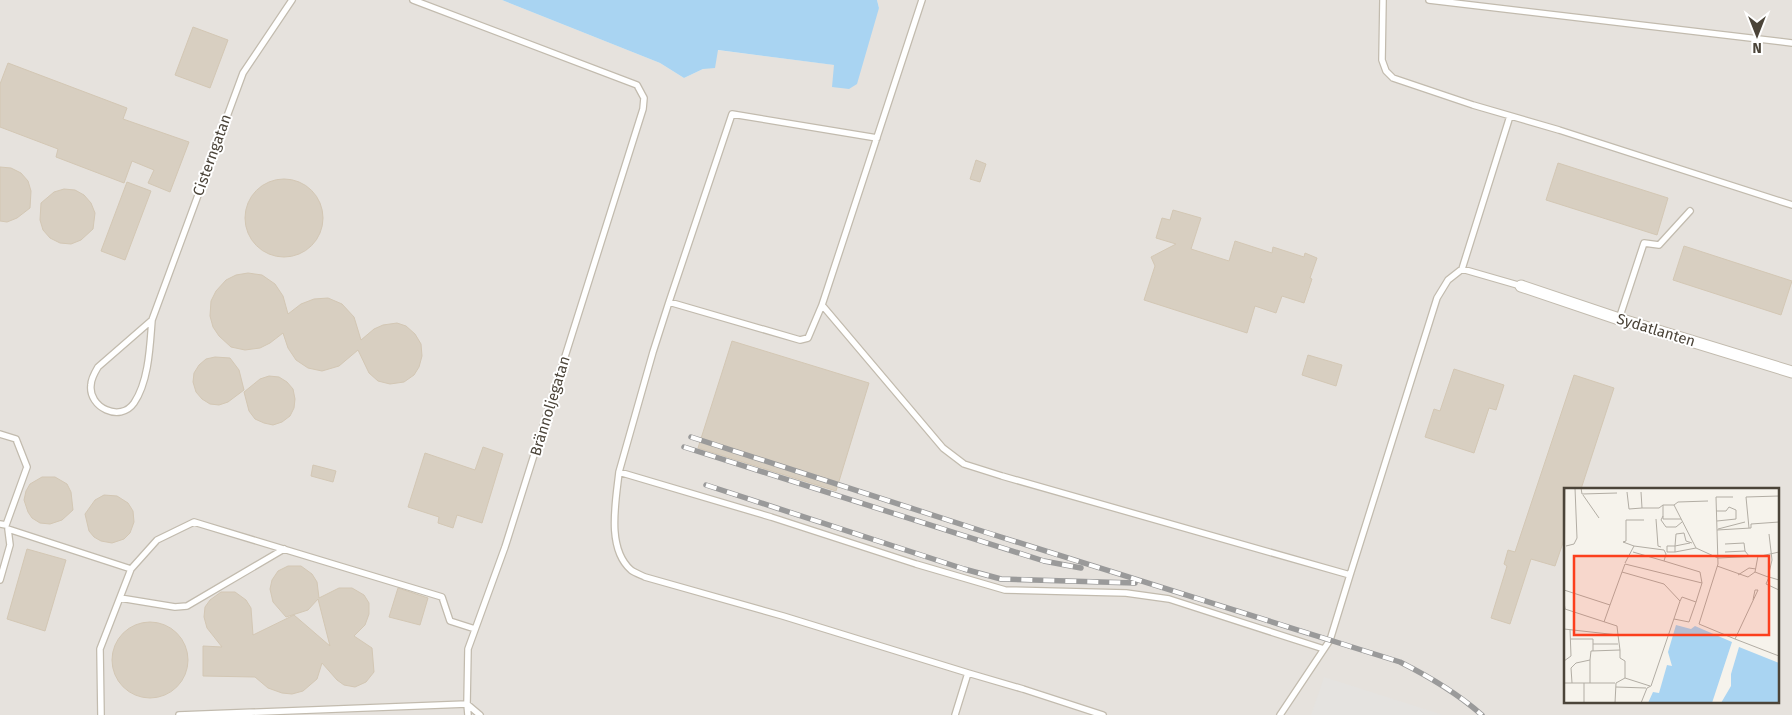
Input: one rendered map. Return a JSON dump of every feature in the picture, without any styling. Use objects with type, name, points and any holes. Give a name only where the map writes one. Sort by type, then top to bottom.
[{"type":"street","name":"Sydatlanten","points":[[1521,286],[1619,319],[1792,372]]},
{"type":"lane","name":"Cisterngatan","points":[[152,320],[98,367],[94,374],[90,385],[91,395],[102,408],[119,412],[127,409],[133,405],[142,389],[150,349],[152,320],[243,73],[292,0]]},
{"type":"lane","name":"Brännoljegatan","points":[[413,0],[637,85],[644,98],[643,109],[544,426],[505,547],[468,649],[468,715]]},
{"type":"lane","points":[[670,302],[800,340],[808,338],[822,305],[922,0]]},
{"type":"lane","points":[[1383,0],[1382,60],[1386,71],[1393,78],[1792,205]]},
{"type":"lane","points":[[1429,0],[1792,43]]},
{"type":"lane","points":[[877,138],[732,114],[653,352],[619,472],[615,507],[615,539],[623,560],[632,571],[645,577],[783,616],[1103,715]]},
{"type":"lane","points":[[1280,715],[1330,640],[1437,298],[1448,280],[1462,269],[1510,116]]},
{"type":"lane","points":[[1619,319],[1644,243],[1659,245],[1690,211]]},
{"type":"lane","points":[[1462,269],[1521,286]]},
{"type":"lane","points":[[822,305],[943,448],[964,464],[1350,575]]},
{"type":"lane","points":[[0,434],[16,439],[27,467],[6,525],[0,524]]},
{"type":"lane","points":[[619,472],[1005,590],[1126,592],[1169,599],[1324,649]]},
{"type":"lane","points":[[102,715],[100,649],[131,570],[156,540],[194,522],[442,597],[450,621],[475,629]]},
{"type":"lane","points":[[0,580],[10,545],[8,529],[131,570]]},
{"type":"lane","points":[[120,598],[175,607],[188,606],[284,549]]},
{"type":"lane","points":[[955,715],[968,673]]},
{"type":"lane","points":[[179,715],[467,704],[480,715]]},
{"type":"shaded area","points":[[0,0],[502,0],[660,63],[684,78],[703,69],[717,50],[835,65],[879,8],[877,0],[1792,0],[1792,715],[0,715]]},
{"type":"shaded area","points":[[1324,677],[1443,715],[1311,715]]},
{"type":"water","points":[[502,0],[877,0],[879,8],[857,84],[849,89],[832,87],[834,65],[718,50],[715,68],[703,69],[684,78],[660,63]]},
{"type":"building","points":[[193,27],[228,40],[210,88],[175,75]]},
{"type":"building","points":[[8,63],[127,108],[123,119],[189,142],[170,192],[148,183],[154,170],[132,161],[124,183],[56,157],[58,149],[0,127],[0,84]]},
{"type":"building","points":[[976,160],[986,164],[980,182],[970,179]]},
{"type":"building","points":[[1558,163],[1668,198],[1657,235],[1546,200]]},
{"type":"building","points":[[0,167],[11,168],[21,173],[28,181],[31,191],[30,208],[17,218],[7,222],[0,221]]},
{"type":"building","points":[[284,179],[299,182],[311,191],[320,203],[323,218],[320,233],[311,245],[299,254],[284,257],[269,254],[257,245],[248,233],[245,218],[248,203],[257,191],[269,182]]},
{"type":"building","points":[[127,182],[151,191],[125,260],[101,251]]},
{"type":"building","points":[[64,189],[75,190],[84,195],[91,203],[95,213],[93,229],[81,240],[71,244],[60,243],[50,238],[43,230],[40,220],[41,203],[54,192]]},
{"type":"building","points":[[1173,210],[1201,218],[1191,249],[1229,261],[1235,241],[1272,253],[1273,247],[1304,257],[1305,253],[1317,258],[1304,303],[1282,296],[1276,313],[1255,306],[1247,333],[1144,300],[1155,266],[1151,257],[1176,244],[1156,238],[1162,218],[1170,220]]},
{"type":"building","points":[[1684,246],[1792,281],[1781,315],[1673,280]]},
{"type":"building","points":[[248,273],[262,275],[275,284],[283,296],[288,314],[301,304],[314,299],[328,298],[342,304],[354,317],[361,340],[374,329],[383,325],[397,323],[406,326],[415,334],[421,344],[422,356],[419,367],[414,375],[404,382],[390,384],[378,381],[369,373],[358,350],[339,366],[322,371],[308,368],[296,360],[288,348],[283,333],[260,348],[245,350],[231,347],[219,336],[213,327],[210,316],[211,301],[216,291],[226,280],[236,275]]},
{"type":"building","points":[[732,341],[869,383],[836,491],[698,448]]},
{"type":"building","points":[[1308,355],[1342,365],[1336,386],[1302,375]]},
{"type":"building","points":[[215,357],[230,358],[239,370],[244,390],[228,402],[219,405],[210,404],[202,399],[196,392],[193,382],[194,373],[199,365],[206,359]]},
{"type":"building","points":[[1454,369],[1504,385],[1496,410],[1489,408],[1474,453],[1425,437],[1434,409],[1440,411]]},
{"type":"building","points":[[1574,375],[1614,388],[1581,488],[1564,488],[1564,540],[1555,566],[1531,559],[1510,624],[1491,618],[1507,566],[1504,564],[1508,550],[1515,552]]},
{"type":"building","points":[[269,376],[279,377],[287,382],[293,389],[295,399],[294,408],[290,416],[282,422],[273,425],[255,419],[249,411],[244,392],[260,379]]},
{"type":"building","points":[[483,447],[503,454],[482,523],[457,515],[453,528],[438,523],[439,517],[408,507],[425,453],[475,470]]},
{"type":"building","points":[[313,465],[336,471],[333,482],[311,476]]},
{"type":"building","points":[[42,477],[55,477],[67,484],[71,492],[73,510],[62,520],[50,524],[40,523],[32,518],[24,500],[30,484]]},
{"type":"building","points":[[104,495],[117,496],[128,503],[133,511],[134,522],[130,533],[124,539],[112,543],[101,541],[94,537],[89,531],[85,514],[95,500]]},
{"type":"building","points":[[27,549],[66,560],[45,631],[7,619]]},
{"type":"building","points":[[288,566],[301,566],[312,574],[317,582],[319,598],[339,588],[352,588],[364,595],[369,603],[369,614],[365,625],[354,636],[372,648],[374,672],[366,682],[355,687],[344,685],[322,663],[317,679],[303,691],[292,694],[268,688],[255,677],[203,676],[203,646],[222,647],[207,628],[204,617],[205,607],[210,600],[221,592],[235,592],[246,600],[251,608],[253,635],[294,615],[330,646],[318,599],[308,610],[286,617],[273,602],[270,589],[272,580],[278,571]]},
{"type":"building","points":[[398,588],[428,598],[420,625],[389,617]]},
{"type":"building","points":[[150,622],[165,625],[177,633],[185,645],[188,660],[185,675],[177,687],[165,695],[150,698],[135,695],[123,687],[115,675],[112,660],[115,645],[123,633],[135,625]]},
{"type":"railway","points":[[691,437],[985,532],[1400,662],[1443,686],[1482,715]]},
{"type":"railway","points":[[684,447],[1044,561],[1081,568]]},
{"type":"railway","points":[[706,485],[964,569],[1001,579],[1135,583]]}]
